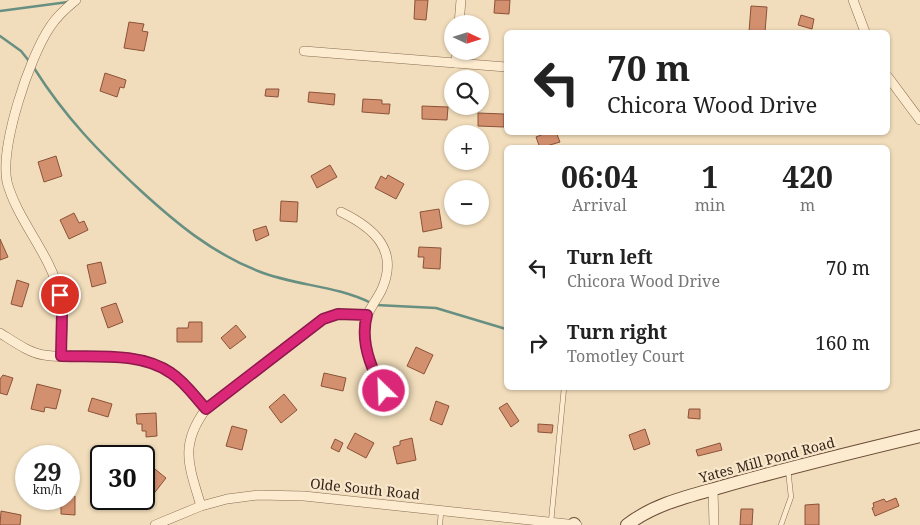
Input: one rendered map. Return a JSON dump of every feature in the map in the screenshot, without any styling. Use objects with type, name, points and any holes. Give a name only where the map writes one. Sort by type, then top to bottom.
[{"type":"street","points":[[61,356],[62,313],[60,295],[41,249],[11,194],[6,166],[10,131],[38,48],[60,13],[76,0]]},
{"type":"street","points":[[460,15],[461,0]]},
{"type":"street","points":[[853,0],[864,30]]},
{"type":"street","points":[[304,51],[504,66]]},
{"type":"street","points":[[890,80],[920,120]]},
{"type":"street","points":[[341,212],[372,230],[382,243],[386,256],[387,273],[382,289],[367,315],[364,326],[370,361],[390,403]]},
{"type":"street","points":[[201,506],[188,454],[190,436],[194,425],[206,409],[323,319],[338,314],[367,315]]},
{"type":"street","points":[[0,333],[29,350],[43,355],[136,360],[151,363],[170,372],[183,382],[206,409]]},
{"type":"street","name":"Yates Mill Pond Road","points":[[627,525],[651,510],[713,490],[788,468],[920,436]]},
{"type":"street","points":[[713,490],[714,525]]},
{"type":"street","name":"Olde South Road","points":[[155,525],[201,506],[227,499],[267,495],[304,496],[575,525]]},
{"type":"lane","points":[[551,522],[564,390]]},
{"type":"lane","points":[[782,525],[791,497],[788,468]]},
{"type":"lane","points":[[440,525],[441,511]]},
{"type":"building","points":[[415,0],[428,0],[426,20],[414,19]]},
{"type":"building","points":[[495,0],[510,0],[509,14],[494,13]]},
{"type":"building","points":[[751,6],[767,7],[765,30],[749,30]]},
{"type":"building","points":[[801,15],[814,19],[812,29],[798,25]]},
{"type":"building","points":[[129,22],[144,24],[142,31],[148,32],[144,51],[124,48]]},
{"type":"building","points":[[105,73],[126,80],[124,88],[120,87],[117,97],[100,91]]},
{"type":"building","points":[[266,89],[279,89],[278,97],[265,96]]},
{"type":"building","points":[[309,92],[335,94],[334,105],[308,102]]},
{"type":"building","points":[[363,99],[382,100],[382,104],[390,104],[389,114],[362,112]]},
{"type":"building","points":[[422,106],[444,107],[444,115],[447,115],[447,120],[422,119]]},
{"type":"building","points":[[504,114],[504,127],[478,125],[478,115]]},
{"type":"building","points":[[541,135],[557,135],[560,142],[550,145],[539,145],[536,137]]},
{"type":"building","points":[[56,156],[62,176],[44,182],[38,162]]},
{"type":"building","points":[[330,165],[337,177],[317,188],[311,176]]},
{"type":"building","points":[[388,175],[404,184],[396,199],[375,188],[381,176],[386,179]]},
{"type":"building","points":[[281,201],[298,202],[297,222],[280,221]]},
{"type":"building","points":[[439,209],[442,228],[423,232],[420,212]]},
{"type":"building","points":[[74,213],[79,223],[84,221],[88,230],[69,239],[60,220]]},
{"type":"building","points":[[266,226],[269,235],[256,241],[253,230]]},
{"type":"building","points":[[0,239],[8,257],[0,260]]},
{"type":"building","points":[[419,247],[441,248],[440,269],[423,268],[424,257],[418,257]]},
{"type":"building","points":[[101,262],[106,283],[92,287],[87,265]]},
{"type":"building","points":[[17,280],[29,284],[22,307],[11,304]]},
{"type":"building","points":[[116,303],[123,322],[108,328],[101,308]]},
{"type":"building","points":[[189,322],[202,322],[202,342],[177,342],[177,328],[188,328]]},
{"type":"building","points":[[236,325],[246,337],[230,349],[221,338]]},
{"type":"building","points":[[416,347],[433,355],[424,374],[407,366]]},
{"type":"building","points":[[324,373],[346,378],[343,391],[321,386]]},
{"type":"building","points":[[3,375],[13,378],[7,395],[0,393],[0,379]]},
{"type":"building","points":[[37,384],[61,390],[56,409],[45,407],[44,412],[31,409]]},
{"type":"building","points":[[284,394],[297,410],[281,423],[269,407]]},
{"type":"building","points":[[92,398],[112,404],[108,417],[88,411]]},
{"type":"building","points":[[436,401],[449,406],[442,425],[430,420]]},
{"type":"building","points":[[507,403],[519,421],[511,427],[499,408]]},
{"type":"building","points":[[689,409],[700,409],[700,419],[688,418]]},
{"type":"building","points":[[156,413],[157,436],[146,437],[146,431],[142,431],[142,424],[137,424],[136,414]]},
{"type":"building","points":[[538,424],[553,425],[552,433],[538,432]]},
{"type":"building","points":[[232,426],[247,430],[242,450],[226,446]]},
{"type":"building","points":[[645,429],[650,444],[634,450],[629,435]]},
{"type":"building","points":[[355,433],[374,443],[366,458],[347,448]]},
{"type":"building","points":[[412,438],[416,460],[397,464],[393,447],[400,445],[400,441]]},
{"type":"building","points":[[335,439],[343,443],[339,452],[331,448]]},
{"type":"building","points":[[720,443],[722,450],[698,456],[696,450]]},
{"type":"building","points":[[155,469],[166,478],[155,492]]},
{"type":"building","points":[[896,498],[899,506],[875,516],[872,508],[874,507],[873,503],[884,499],[886,502]]},
{"type":"building","points":[[819,504],[819,525],[805,525],[805,505]]},
{"type":"building","points":[[741,509],[753,509],[752,525],[740,525]]},
{"type":"building","points":[[61,510],[75,510],[75,515],[61,514]]},
{"type":"building","points":[[1,511],[21,515],[20,525],[0,525]]},
{"type":"waterway","points":[[0,11],[68,2]]},
{"type":"waterway","points":[[0,36],[21,51],[29,61]]},
{"type":"waterway","points":[[34,68],[70,118],[96,147],[125,176],[195,236],[241,264],[258,271],[286,280],[329,289],[371,303]]},
{"type":"waterway","points":[[376,305],[436,308],[504,328]]},
{"type":"route","points":[[60,295],[62,313],[61,356],[115,358],[151,363],[170,372],[183,382],[206,409],[310,327],[323,319],[338,314],[367,315],[364,326],[365,340],[370,361],[384,391]]}]
